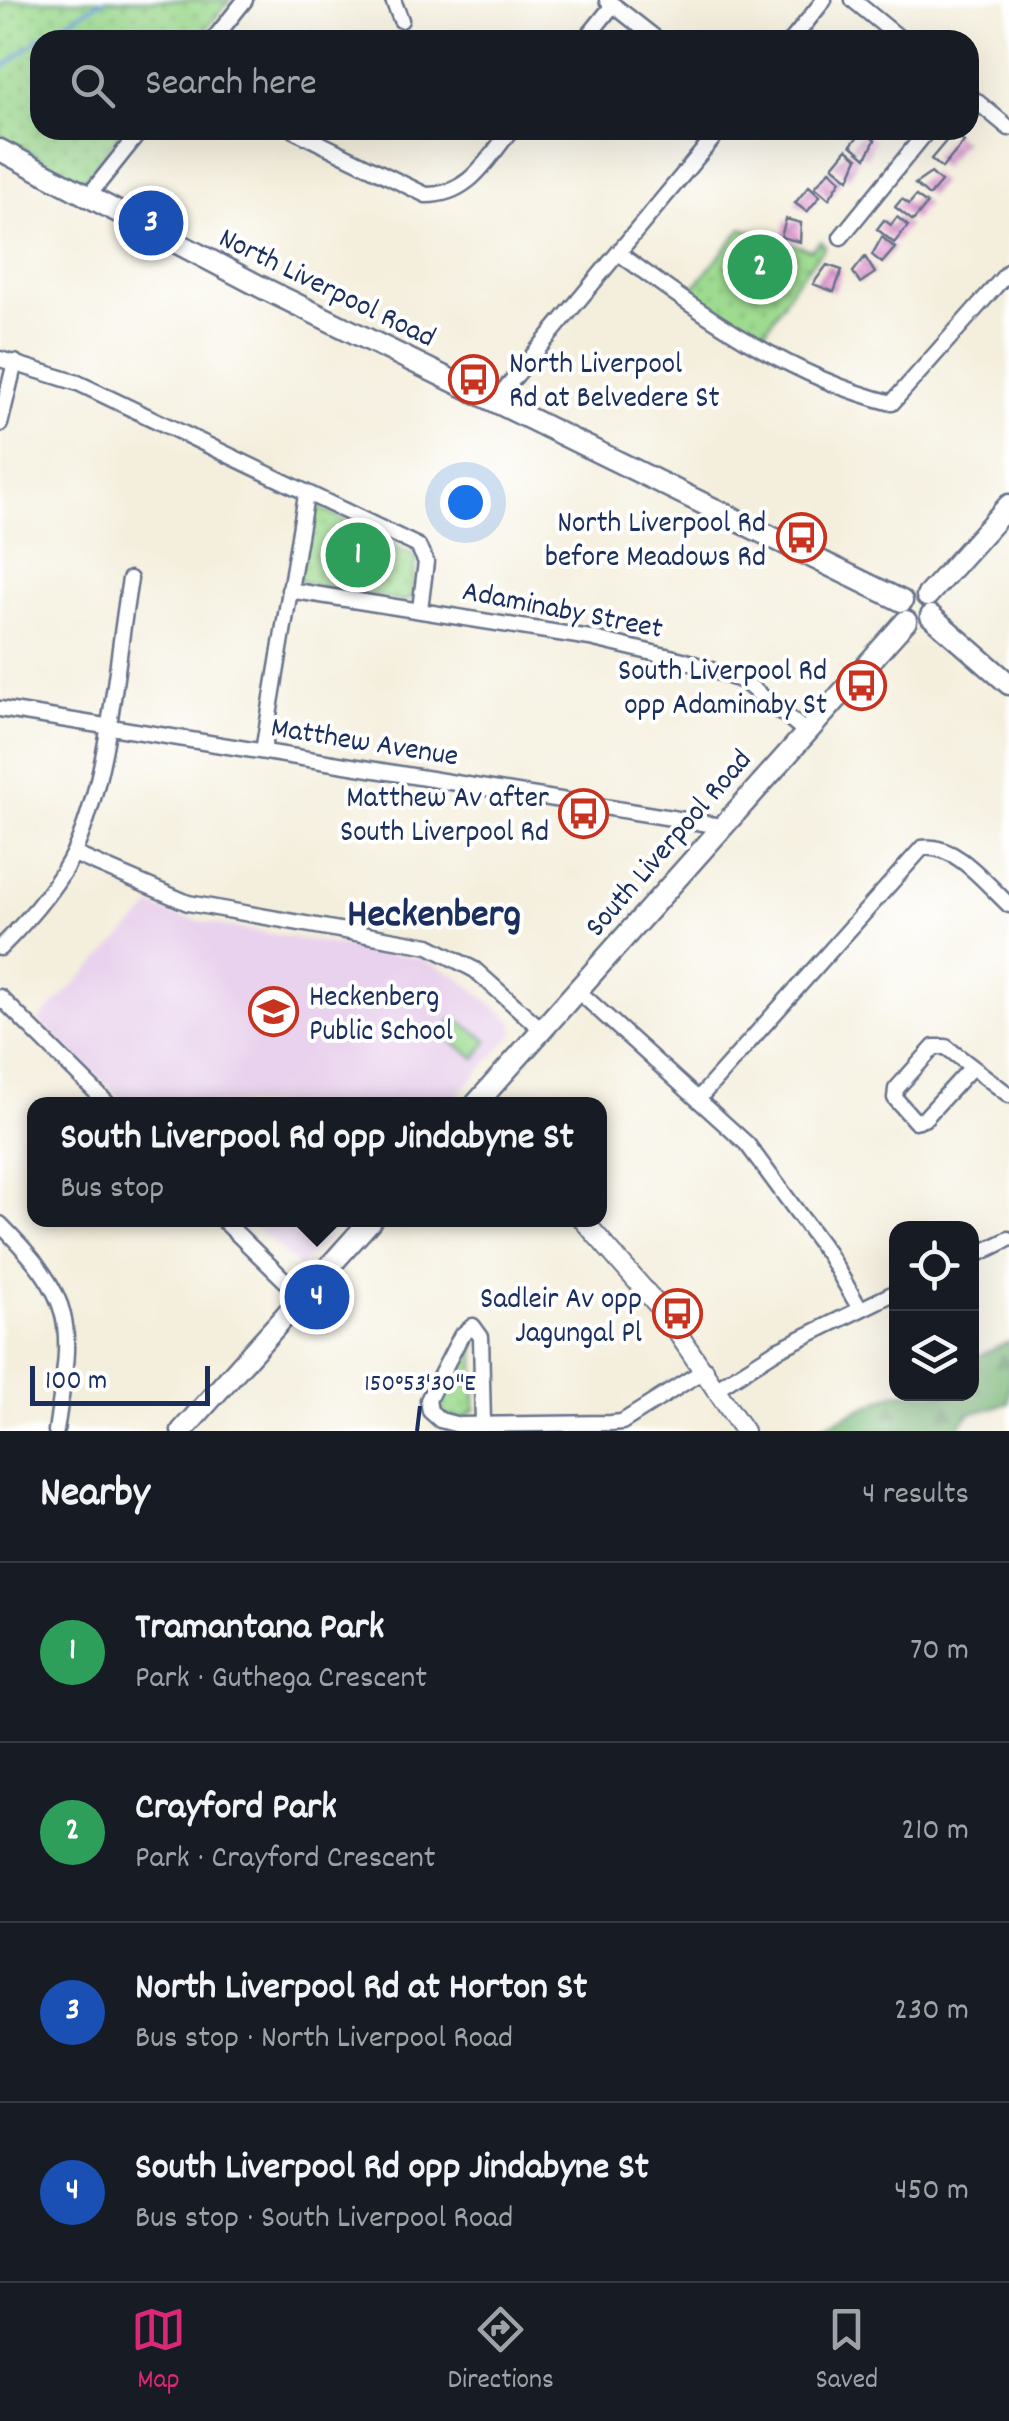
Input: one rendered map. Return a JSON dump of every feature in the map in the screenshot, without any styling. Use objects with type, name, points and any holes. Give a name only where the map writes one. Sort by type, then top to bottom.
[{"type":"main road","name":"North Liverpool Road","points":[[0,150],[86,199],[495,401],[904,611]]},
{"type":"main road","points":[[1009,505],[929,606],[920,624],[904,611],[914,592],[929,606],[1009,684]]},
{"type":"main road","name":"South Liverpool Road","points":[[478,1097],[805,731],[904,611]]},
{"type":"main road","points":[[182,1431],[364,1227]]},
{"type":"street","points":[[221,30],[245,0]]},
{"type":"street","points":[[393,0],[401,20]]},
{"type":"street","points":[[800,30],[824,0]]},
{"type":"street","points":[[853,0],[890,30]]},
{"type":"street","points":[[591,30],[610,2],[645,30]]},
{"type":"street","points":[[979,103],[1009,128]]},
{"type":"street","points":[[86,199],[133,140]]},
{"type":"street","points":[[313,140],[426,195],[447,195],[464,187],[503,140]]},
{"type":"street","points":[[495,401],[712,140]]},
{"type":"street","points":[[840,237],[920,140]]},
{"type":"street","points":[[620,254],[710,321],[822,378],[892,404],[1009,270]]},
{"type":"street","points":[[0,424],[8,361],[78,383],[418,546],[426,562],[420,609]]},
{"type":"street","points":[[263,750],[306,494]]},
{"type":"street","points":[[0,948],[23,926],[74,854],[95,790],[130,579]]},
{"type":"street","name":"Adaminaby Street","points":[[289,590],[628,646],[696,664],[743,681],[805,731]]},
{"type":"street","name":"Matthew Avenue","points":[[0,709],[721,826]]},
{"type":"street","points":[[699,1098],[922,848],[935,846],[951,852],[1009,905]]},
{"type":"street","points":[[74,854],[188,903],[429,946],[475,970],[541,1029]]},
{"type":"street","points":[[577,990],[748,1144],[828,1254],[860,1309]]},
{"type":"street","points":[[0,997],[101,1097]]},
{"type":"street","points":[[972,1067],[924,1119],[915,1120],[895,1098],[896,1090],[934,1047],[946,1047],[1009,1095]]},
{"type":"street","points":[[0,1224],[40,1265],[58,1290],[67,1317],[68,1354],[56,1431]]},
{"type":"street","points":[[229,1227],[302,1297]]},
{"type":"street","points":[[589,1227],[633,1274],[706,1369],[744,1431]]},
{"type":"street","points":[[979,1254],[1009,1240]]},
{"type":"street","points":[[717,1388],[776,1350],[889,1295]]},
{"type":"street","points":[[483,1424],[482,1337],[473,1326],[461,1336],[430,1393],[428,1407],[449,1423],[483,1424],[622,1422],[706,1369]]},
{"type":"shaded area","name":"Heckenberg Public School","points":[[153,906],[173,915],[223,926],[422,959],[457,976],[514,1022],[514,1033],[455,1097],[119,1097],[38,1021]]},
{"type":"shaded area","points":[[256,1227],[336,1227],[299,1267]]},
{"type":"green space","points":[[8,0],[230,0],[205,30],[30,30],[30,140],[116,140],[82,181],[0,135],[0,4]]},
{"type":"green space","points":[[742,228],[811,250],[821,241],[825,247],[795,283],[764,333],[708,307],[690,292]]},
{"type":"green space","points":[[320,508],[417,557],[411,599],[403,602],[300,582],[298,572],[309,512]]},
{"type":"green space","points":[[454,1018],[488,1040],[476,1058],[442,1035]]},
{"type":"green space","points":[[471,1341],[475,1346],[475,1410],[462,1419],[446,1416],[434,1402],[464,1344]]},
{"type":"green space","points":[[1009,1342],[1009,1403],[969,1414],[956,1431],[813,1431],[889,1396],[889,1401],[979,1401],[979,1356]]},
{"type":"building","points":[[855,140],[875,140],[866,158],[851,145]]},
{"type":"building","points":[[947,140],[964,142],[942,168],[931,159]]},
{"type":"building","points":[[847,149],[858,158],[849,179],[833,166]]},
{"type":"building","points":[[830,170],[841,180],[829,199],[815,187]]},
{"type":"building","points":[[931,173],[941,182],[929,196],[915,184]]},
{"type":"building","points":[[809,186],[820,196],[807,212],[795,203]]},
{"type":"building","points":[[916,196],[927,204],[913,221],[895,207],[902,199],[909,204]]},
{"type":"building","points":[[897,217],[908,226],[894,243],[877,229],[884,220],[891,225]]},
{"type":"building","points":[[786,219],[801,223],[800,242],[781,237]]},
{"type":"building","points":[[882,237],[895,248],[882,263],[872,255]]},
{"type":"building","points":[[865,257],[875,273],[860,283],[853,272]]},
{"type":"building","points":[[827,265],[842,270],[834,292],[813,284]]},
{"type":"waterway","points":[[53,30],[104,0]]},
{"type":"waterway","points":[[0,70],[30,46]]},
{"type":"place","name":"North Liverpool Rd at Horton St","points":[[151,223]]},
{"type":"place","name":"Crayford Park","points":[[760,267]]},
{"type":"place","name":"North Liverpool Rd at Belvedere St","points":[[474,379]]},
{"type":"place","name":"North Liverpool Rd before Meadows Rd","points":[[801,538]]},
{"type":"place","name":"Tramantana Park","points":[[358,555]]},
{"type":"place","name":"South Liverpool Rd opp Adaminaby St","points":[[862,686]]},
{"type":"place","name":"Matthew Av after South Liverpool Rd","points":[[584,813]]},
{"type":"place","name":"Heckenberg Public School","points":[[274,1012]]},
{"type":"place","name":"South Liverpool Rd opp Jindabyne St","points":[[317,1297]]},
{"type":"place","name":"Sadleir Av opp Jagungal Pl","points":[[677,1314]]},
{"type":"district","name":"Heckenberg","points":[[434,911]]}]
